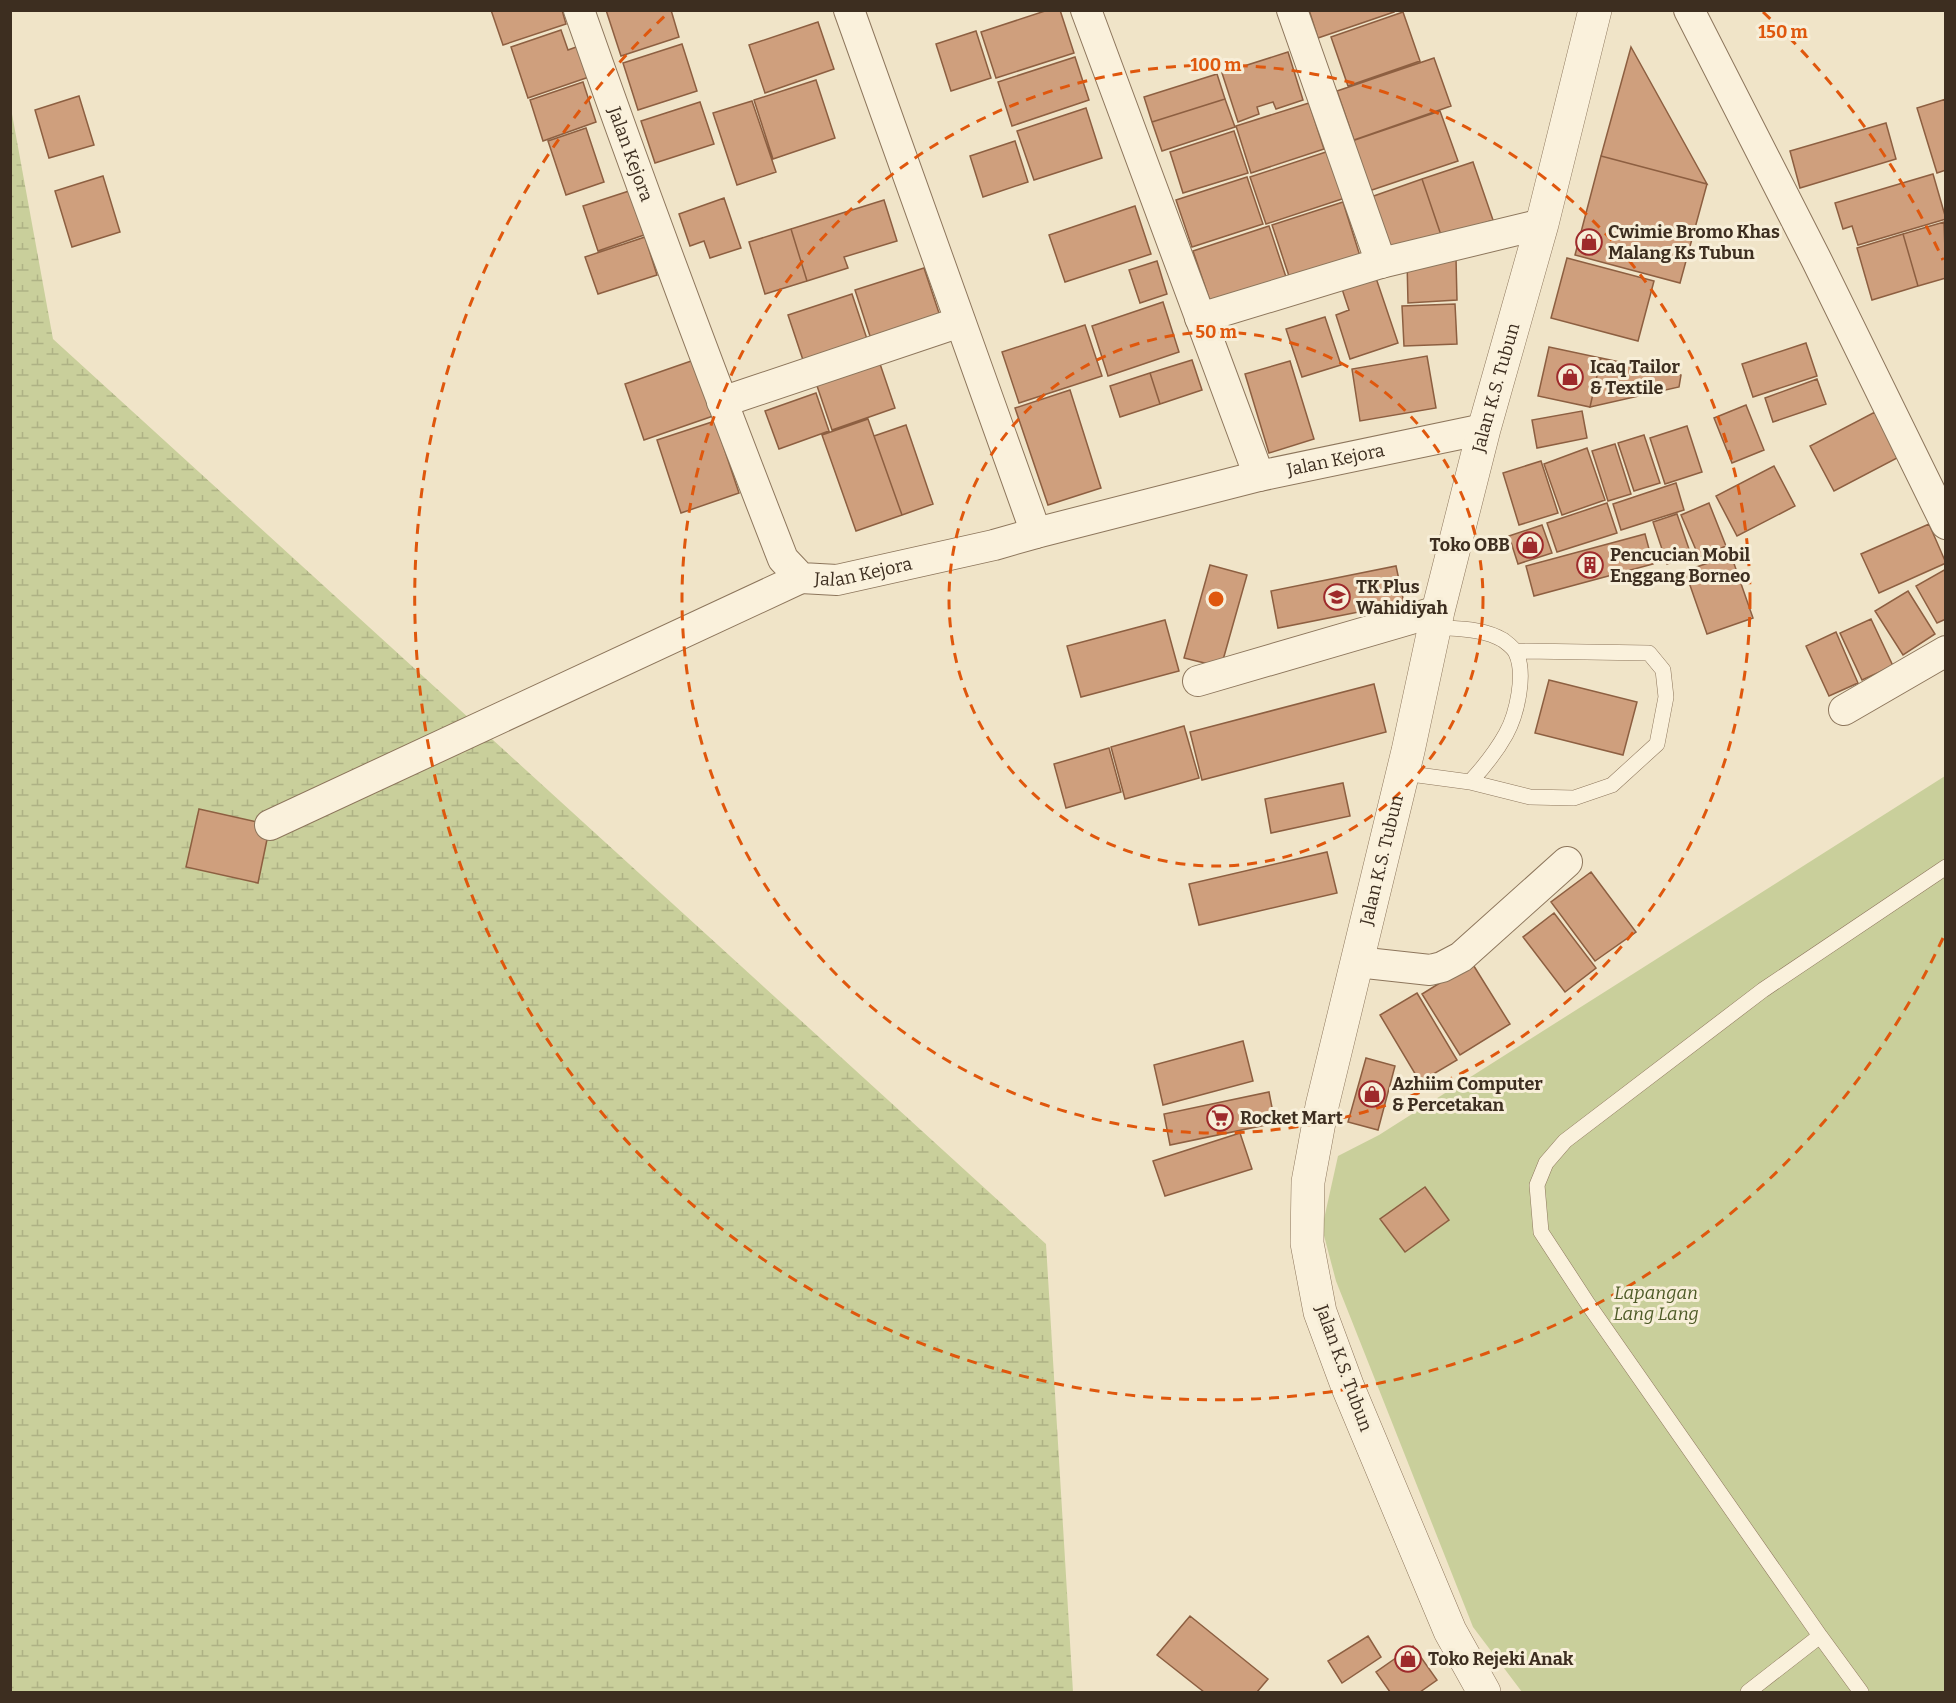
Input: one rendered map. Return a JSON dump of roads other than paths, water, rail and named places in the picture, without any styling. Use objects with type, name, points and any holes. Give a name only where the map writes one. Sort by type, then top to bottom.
[{"type":"street","name":"Jalan Kejora","points":[[579,10],[630,155],[783,559],[801,578],[837,580],[994,545],[1259,476],[1484,429]]},
{"type":"street","points":[[849,10],[1036,533]]},
{"type":"street","points":[[1086,10],[1259,476]]},
{"type":"street","points":[[1292,10],[1381,263]]},
{"type":"street","name":"Jalan K.S. Tubun","points":[[1484,1692],[1450,1631],[1347,1385],[1320,1312],[1307,1243],[1308,1182],[1323,1106],[1403,773],[1437,619],[1484,429],[1542,224],[1596,10]]},
{"type":"street","points":[[1689,10],[1816,259],[1946,524]]},
{"type":"street","points":[[1200,318],[1381,263],[1542,224]]},
{"type":"street","points":[[722,402],[960,322]]},
{"type":"street","points":[[270,825],[801,578]]},
{"type":"street","points":[[1198,681],[1437,619]]},
{"type":"street","points":[[1844,710],[1946,651]]},
{"type":"street","points":[[1357,962],[1430,970],[1451,964],[1567,862]]},
{"type":"lane","points":[[1437,619],[1503,640],[1516,651],[1520,669],[1516,707],[1508,732],[1493,756],[1470,782]]},
{"type":"lane","points":[[1403,773],[1470,782],[1530,797],[1574,798],[1612,785],[1657,744],[1666,697],[1663,670],[1649,653],[1516,651]]},
{"type":"lane","points":[[1861,1692],[1588,1304],[1541,1232],[1537,1185],[1546,1163],[1565,1141],[1763,990],[1946,867]]},
{"type":"lane","points":[[1748,1692],[1820,1636]]},
{"type":"place","name":"Cwimie Bromo Khas Malang Ks Tubun","points":[[1589,242]]},
{"type":"place","name":"Icaq Tailor & Textile","points":[[1570,377]]},
{"type":"place","name":"Toko OBB","points":[[1530,545]]},
{"type":"place","name":"Pencucian Mobil Enggang Borneo","points":[[1590,565]]},
{"type":"place","name":"TK Plus Wahidiyah","points":[[1337,597]]},
{"type":"place","name":"Azhiim Computer & Percetakan","points":[[1372,1094]]},
{"type":"place","name":"Rocket Mart","points":[[1220,1118]]},
{"type":"place","name":"Toko Rejeki Anak","points":[[1408,1659]]},
{"type":"park label","name":"Lapangan Lang Lang","points":[[1656,1303]]}]
